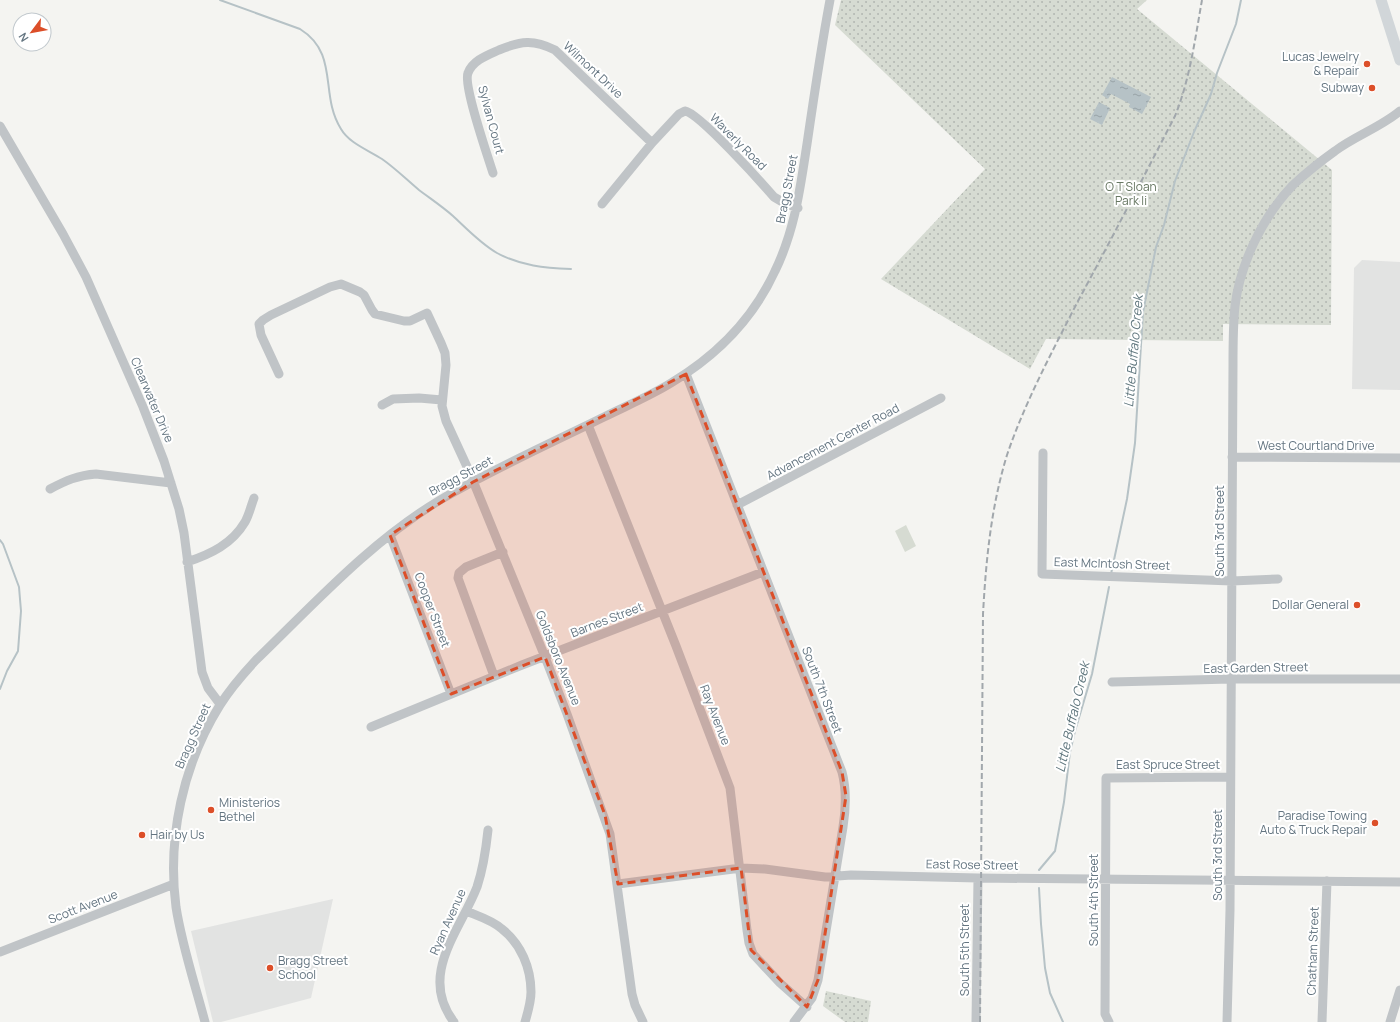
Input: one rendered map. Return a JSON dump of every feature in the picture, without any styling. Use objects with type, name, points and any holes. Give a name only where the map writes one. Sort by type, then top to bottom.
[{"type":"main road","points":[[1381,0],[1398,48],[1400,60]]},
{"type":"street","name":"Bragg Street","points":[[201,1021],[180,928],[174,884],[175,835],[183,792],[194,757],[220,704],[256,660],[343,576],[390,535],[435,503],[473,482],[668,385],[708,358],[722,345],[751,311],[766,289],[787,243],[798,208],[830,0]]},
{"type":"street","name":"Wilmont Drive","points":[[467,74],[473,64],[483,57],[511,45],[527,42],[542,44],[555,50],[652,143]]},
{"type":"street","name":"Sylvan Court","points":[[467,74],[470,97],[493,173]]},
{"type":"street","name":"Waverly Road","points":[[652,143],[679,114],[685,110],[692,113],[748,168],[774,197],[786,204],[798,208]]},
{"type":"street","name":"South 3rd Street","points":[[1227,1022],[1230,880],[1232,457],[1235,305],[1242,273],[1254,244],[1278,204],[1292,186],[1337,150],[1400,111]]},
{"type":"street","name":"Clearwater Drive","points":[[0,126],[63,234],[86,277],[143,407],[164,461],[183,526],[202,672],[208,688],[220,704]]},
{"type":"street","points":[[602,204],[652,143]]},
{"type":"street","name":"Goldsboro Avenue","points":[[279,374],[261,335],[259,324],[266,318],[330,287],[341,284],[360,292],[375,314],[410,321],[427,313],[445,353],[446,365],[442,406],[446,421],[503,552],[605,815],[610,834],[618,884],[632,994],[635,1005],[643,1022]]},
{"type":"street","name":"South 7th Street","points":[[686,374],[844,782],[846,806],[818,980],[812,998],[807,1007],[794,1022]]},
{"type":"street","points":[[382,405],[393,399],[419,398],[442,400]]},
{"type":"street","name":"Advancement Center Road","points":[[737,505],[941,398]]},
{"type":"street","name":"Ray Avenue","points":[[588,425],[676,646],[730,788],[741,868],[747,930],[751,950],[780,983],[807,1007]]},
{"type":"street","name":"East McIntosh Street","points":[[1043,453],[1042,574],[1232,581],[1278,579]]},
{"type":"street","name":"West Courtland Drive","points":[[1232,457],[1400,458]]},
{"type":"street","points":[[50,489],[70,479],[84,475],[96,474],[171,483]]},
{"type":"street","points":[[187,562],[208,554],[223,546],[238,533],[246,521],[254,498]]},
{"type":"street","name":"Cooper Street","points":[[390,535],[451,694]]},
{"type":"street","points":[[494,676],[458,578],[459,573],[466,566],[503,552]]},
{"type":"street","name":"Barnes Street","points":[[371,727],[494,676],[763,572]]},
{"type":"street","name":"East Garden Street","points":[[1112,682],[1231,679],[1400,679]]},
{"type":"street","name":"East Spruce Street","points":[[1106,778],[1230,777]]},
{"type":"street","name":"South 4th Street","points":[[1106,778],[1105,1014],[1108,1022]]},
{"type":"street","name":"Ryan Avenue","points":[[454,1022],[447,1012],[443,1000],[440,988],[440,971],[443,959],[477,886],[482,868],[488,830]]},
{"type":"street","name":"East Rose Street","points":[[618,884],[741,868],[765,869],[826,877],[851,875],[978,878],[1400,882]]},
{"type":"street","name":"South 5th Street","points":[[976,1022],[978,878]]},
{"type":"street","name":"Chatham Street","points":[[1322,1022],[1327,881]]},
{"type":"street","name":"Scott Avenue","points":[[0,952],[174,884]]},
{"type":"street","points":[[466,911],[486,919],[502,928],[513,940],[520,951],[527,965],[531,986],[529,1009],[525,1022]]},
{"type":"street","points":[[1390,1022],[1400,990]]},
{"type":"highlighted area","points":[[686,374],[842,772],[846,796],[818,980],[807,1007],[751,950],[741,868],[618,884],[605,815],[545,657],[451,694],[390,535],[473,482]]},
{"type":"shaded area","points":[[1362,260],[1400,262],[1400,390],[1352,389],[1354,268]]},
{"type":"shaded area","points":[[333,899],[311,998],[221,1022],[213,1022],[191,931]]},
{"type":"green space","name":"O T Sloan Park Ii","points":[[841,0],[1147,0],[1137,9],[1332,170],[1331,325],[1223,324],[1223,341],[1046,339],[1030,369],[881,279],[985,169],[835,25]]},
{"type":"green space","points":[[906,525],[916,546],[905,552],[895,531]]},
{"type":"green space","points":[[826,991],[871,1001],[868,1022],[845,1022],[823,1006]]},
{"type":"water","points":[[1112,77],[1151,97],[1142,114],[1129,107],[1130,104],[1111,94],[1108,99],[1102,95]]},
{"type":"water","points":[[1099,102],[1110,108],[1102,125],[1090,119]]},
{"type":"waterway","points":[[220,0],[300,29],[312,39],[320,50],[325,62],[331,102],[335,116],[344,134],[359,146],[392,166],[485,245],[497,253],[524,264],[571,269]]},
{"type":"waterway","name":"Little Buffalo Creek","points":[[1111,574],[1127,499],[1135,443],[1143,312],[1156,247],[1164,225],[1175,181],[1211,94],[1217,73],[1236,24],[1241,0]]},
{"type":"waterway","points":[[0,540],[3,544],[19,587],[21,611],[18,651],[7,671],[0,689]]},
{"type":"waterway","name":"Little Buffalo Creek","points":[[1039,870],[1055,851],[1064,802],[1070,752],[1092,674],[1109,587]]},
{"type":"waterway","name":"Little Buffalo Creek","points":[[1039,888],[1045,968],[1050,993],[1063,1022]]},
{"type":"railway","points":[[980,1022],[983,614],[990,534],[1001,475],[1014,435],[1040,377],[1175,116],[1185,88],[1202,0]]},
{"type":"place","name":"Lucas Jewelry & Repair","points":[[1367,64]]},
{"type":"place","name":"Subway","points":[[1372,88]]},
{"type":"place","name":"Dollar General","points":[[1357,605]]},
{"type":"place","name":"Ministerios Bethel","points":[[211,810]]},
{"type":"place","name":"Paradise Towing Auto & Truck Repair","points":[[1375,823]]},
{"type":"place","name":"Hair by Us","points":[[142,835]]},
{"type":"place","name":"Bragg Street School","points":[[270,968]]}]
